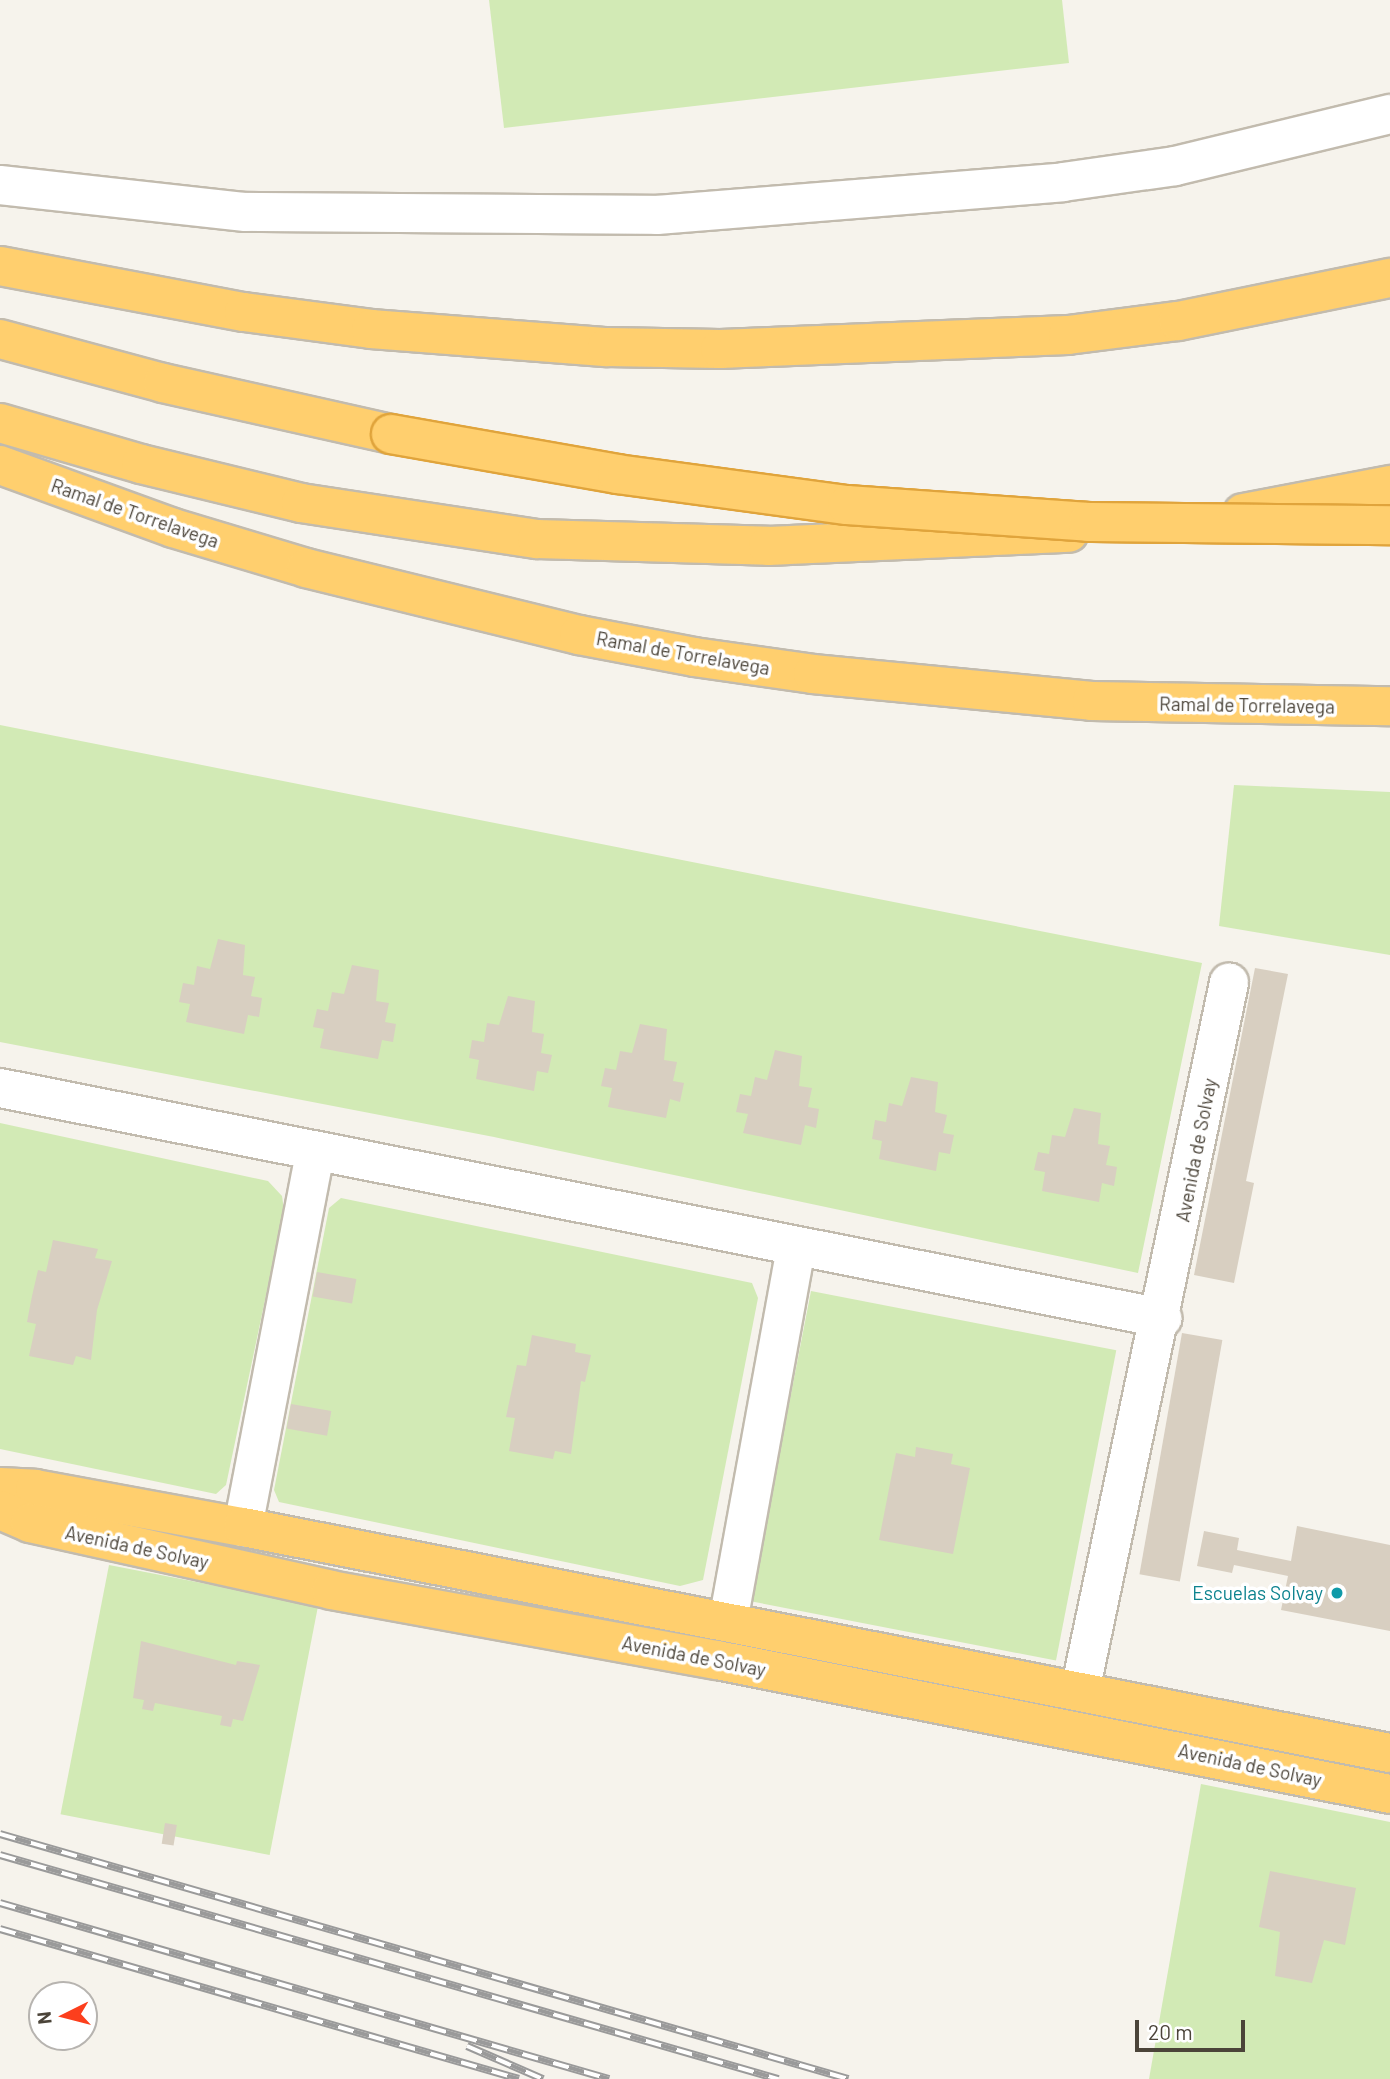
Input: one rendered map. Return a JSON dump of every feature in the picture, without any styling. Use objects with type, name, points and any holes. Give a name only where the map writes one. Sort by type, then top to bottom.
[{"type":"highway","points":[[0,266],[244,312],[370,329],[580,345],[720,349],[1068,335],[1178,321],[1390,278]]},
{"type":"highway","points":[[0,339],[163,383],[391,434],[617,474],[847,505],[1088,522],[1390,526]]},
{"type":"highway","points":[[0,423],[141,464],[301,503],[463,530],[629,544],[768,546],[1069,533],[1292,506],[1390,485]]},
{"type":"highway","name":"Ramal de Torrelavega","points":[[0,465],[173,528],[306,568],[566,632],[694,657],[892,683],[1092,701],[1390,706]]},
{"type":"highway","name":"Avenida de Solvay","points":[[0,1487],[35,1489],[243,1527],[1390,1753]]},
{"type":"highway","name":"Avenida de Solvay","points":[[0,1510],[30,1523],[331,1590],[718,1660],[1390,1794]]},
{"type":"street","points":[[0,185],[246,212],[657,215],[1062,182],[1175,166],[1390,114]]},
{"type":"street","name":"Avenida de Solvay","points":[[1080,1691],[1162,1318],[1229,983]]},
{"type":"street","points":[[0,1088],[796,1248],[1162,1318]]},
{"type":"street","points":[[243,1527],[315,1152]]},
{"type":"street","name":"Avenida de Solvay","points":[[728,1622],[796,1248]]},
{"type":"green space","points":[[489,0],[1062,0],[1069,63],[504,128]]},
{"type":"green space","points":[[0,725],[1202,963],[1138,1273],[494,1137],[0,1042]]},
{"type":"green space","points":[[1234,785],[1390,792],[1390,955],[1219,926]]},
{"type":"green space","points":[[0,1123],[268,1181],[282,1196],[284,1210],[226,1485],[216,1494],[0,1449]]},
{"type":"green space","points":[[341,1198],[752,1283],[758,1298],[703,1580],[680,1586],[279,1502],[274,1490],[329,1208]]},
{"type":"green space","points":[[811,1291],[1116,1350],[1056,1661],[751,1601]]},
{"type":"green space","points":[[109,1565],[318,1606],[270,1855],[61,1814]]},
{"type":"green space","points":[[1201,1784],[1390,1822],[1390,2079],[1149,2079]]},
{"type":"building","points":[[218,939],[245,945],[243,975],[255,977],[251,996],[262,998],[259,1017],[248,1015],[244,1034],[186,1022],[190,1004],[179,1002],[183,983],[194,985],[197,966],[210,969]]},
{"type":"building","points":[[352,965],[379,970],[376,1001],[389,1003],[385,1022],[396,1024],[393,1042],[382,1040],[378,1059],[320,1048],[324,1029],[313,1027],[317,1009],[328,1011],[332,992],[344,994]]},
{"type":"building","points":[[1255,968],[1288,974],[1246,1181],[1254,1183],[1234,1283],[1194,1275]]},
{"type":"building","points":[[508,996],[535,1001],[532,1032],[544,1034],[541,1053],[552,1055],[548,1073],[537,1071],[534,1091],[476,1079],[479,1060],[469,1058],[472,1040],[484,1042],[487,1023],[499,1025]]},
{"type":"building","points":[[640,1024],[667,1029],[664,1060],[677,1062],[673,1081],[684,1083],[680,1102],[670,1099],[666,1118],[608,1107],[612,1088],[601,1086],[605,1068],[616,1070],[620,1051],[632,1053]]},
{"type":"building","points":[[775,1050],[802,1056],[799,1086],[812,1088],[808,1107],[819,1109],[816,1128],[805,1125],[801,1145],[743,1133],[748,1114],[736,1112],[740,1094],[751,1096],[755,1077],[767,1080]]},
{"type":"building","points":[[911,1077],[938,1082],[935,1112],[947,1115],[943,1133],[954,1135],[950,1154],[939,1152],[936,1171],[879,1159],[882,1141],[872,1139],[875,1120],[886,1122],[889,1103],[902,1106]]},
{"type":"building","points":[[1074,1108],[1101,1113],[1098,1144],[1110,1146],[1106,1165],[1117,1167],[1114,1186],[1102,1183],[1099,1202],[1042,1191],[1045,1172],[1034,1170],[1038,1152],[1049,1154],[1052,1135],[1065,1137]]},
{"type":"building","points":[[53,1240],[98,1249],[95,1258],[112,1261],[97,1310],[91,1360],[76,1356],[73,1365],[29,1356],[36,1324],[27,1322],[32,1296],[38,1270],[46,1272]]},
{"type":"building","points":[[317,1272],[356,1279],[352,1304],[313,1297]]},
{"type":"building","points":[[1182,1333],[1222,1340],[1180,1581],[1139,1574]]},
{"type":"building","points":[[532,1335],[576,1344],[575,1352],[591,1355],[585,1382],[581,1381],[571,1454],[555,1451],[553,1459],[509,1451],[515,1418],[506,1417],[517,1365],[526,1366]]},
{"type":"building","points":[[291,1404],[331,1411],[327,1436],[287,1429]]},
{"type":"building","points":[[916,1447],[953,1454],[951,1464],[970,1468],[953,1554],[879,1540],[896,1453],[915,1457]]},
{"type":"building","name":"Escuelas Solvay","points":[[1297,1526],[1390,1545],[1390,1631],[1281,1610],[1288,1576],[1234,1565],[1232,1573],[1197,1566],[1204,1531],[1239,1538],[1237,1550],[1291,1561]]},
{"type":"building","points":[[141,1641],[236,1665],[237,1661],[260,1665],[243,1721],[233,1719],[231,1727],[220,1725],[222,1716],[155,1703],[153,1711],[142,1709],[144,1700],[133,1698]]},
{"type":"building","points":[[165,1823],[177,1825],[174,1846],[162,1844]]},
{"type":"building","points":[[1270,1871],[1356,1888],[1345,1945],[1324,1940],[1312,1983],[1275,1976],[1280,1932],[1259,1927]]},
{"type":"railway","points":[[0,1834],[848,2079]]},
{"type":"railway","points":[[0,1855],[778,2079]]},
{"type":"railway","points":[[0,1903],[609,2079]]},
{"type":"railway","points":[[0,1929],[519,2079]]},
{"type":"railway","points":[[467,2046],[543,2079]]},
{"type":"place","name":"Escuelas Solvay","points":[[1337,1593]]}]
